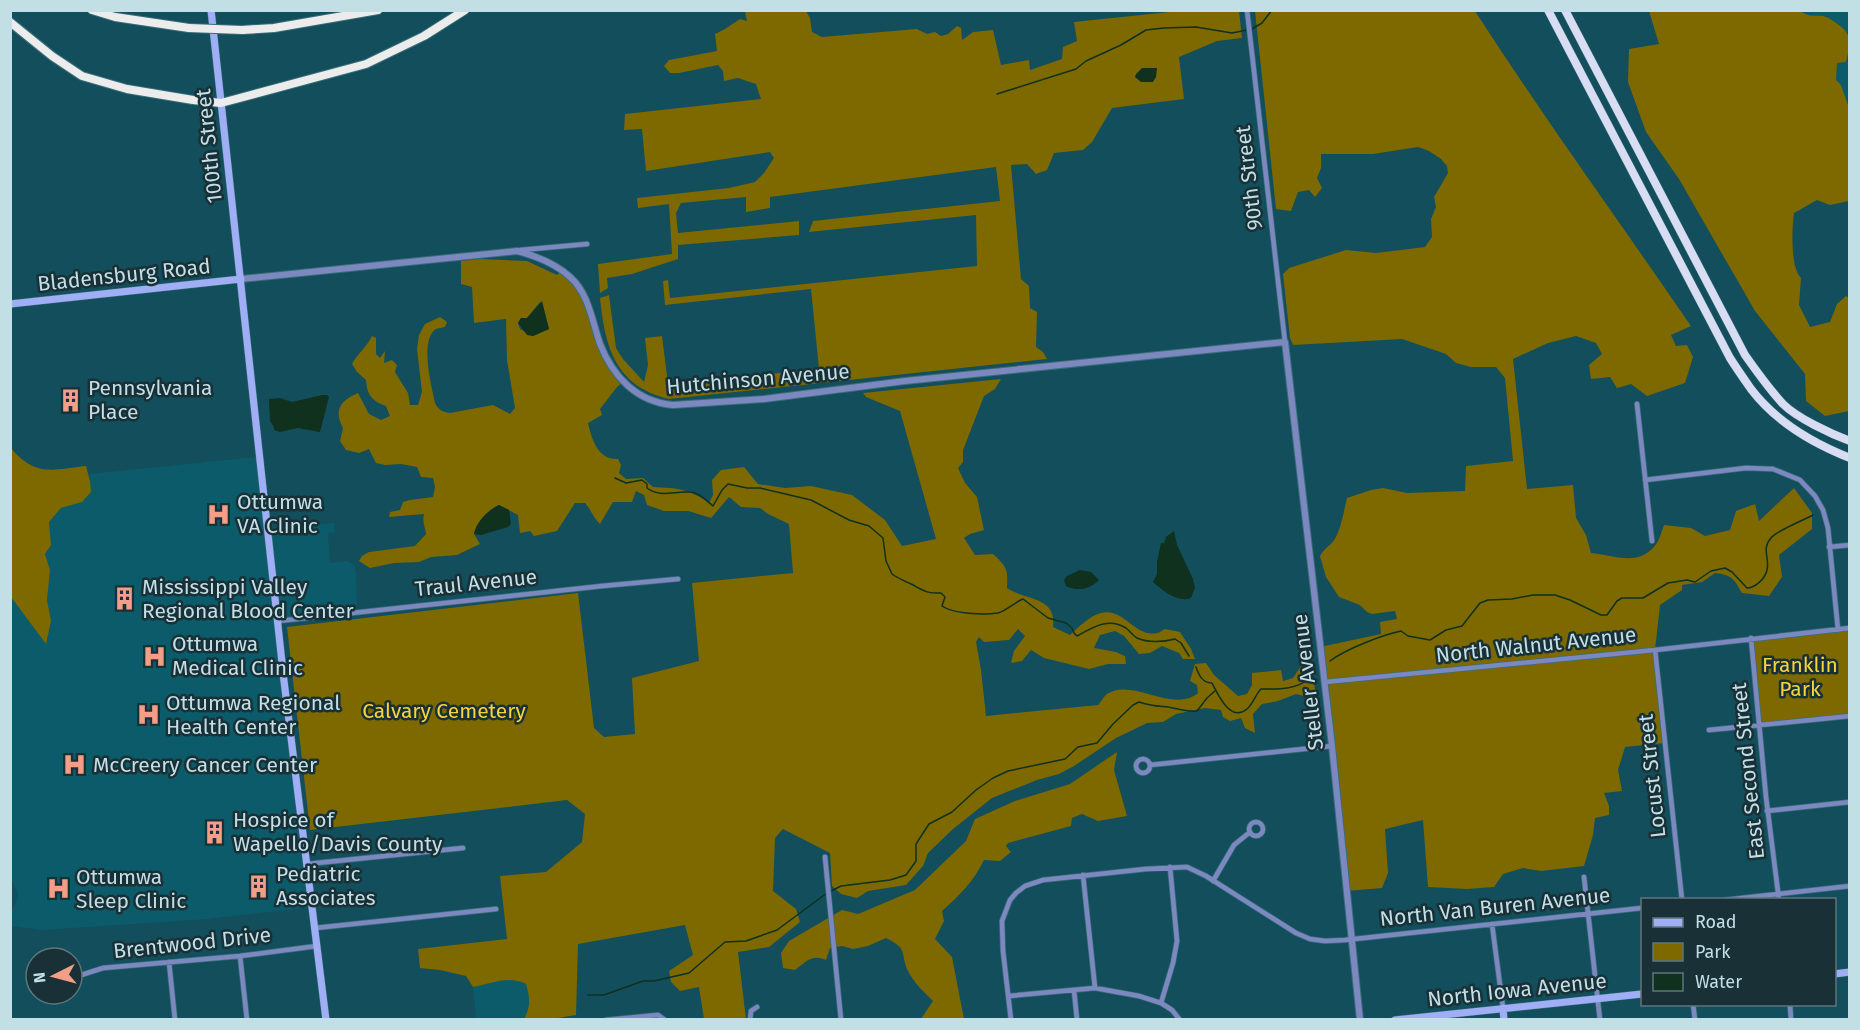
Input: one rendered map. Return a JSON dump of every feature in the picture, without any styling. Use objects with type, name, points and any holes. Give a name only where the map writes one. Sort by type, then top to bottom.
[{"type":"highway","points":[[92,10],[115,17],[189,28],[242,30],[274,28],[378,10]]},
{"type":"highway","points":[[10,22],[52,56],[82,76],[127,89],[221,103],[366,64],[424,36],[465,10]]},
{"type":"highway","points":[[1548,10],[1741,375],[1752,391],[1780,419],[1815,444],[1850,458]]},
{"type":"highway","points":[[1564,10],[1745,355],[1785,406],[1836,436],[1850,441]]},
{"type":"main road","name":"100th Street","points":[[211,10],[278,621],[326,1020]]},
{"type":"main road","name":"Bladensburg Road","points":[[10,304],[241,279]]},
{"type":"main road","name":"North Iowa Avenue","points":[[1395,1020],[1641,994]]},
{"type":"main road","points":[[1503,1008],[1504,1020]]},
{"type":"street","name":"90th Street","points":[[1247,10],[1285,342]]},
{"type":"street","points":[[517,251],[587,244]]},
{"type":"street","name":"Hutchinson Avenue","points":[[241,279],[517,251],[538,257],[562,270],[578,285],[588,303],[601,345],[613,370],[633,391],[658,404],[673,405],[764,399],[905,381],[1285,342]]},
{"type":"street","name":"Steller Avenue","points":[[1285,342],[1325,682],[1360,1020]]},
{"type":"street","points":[[1637,404],[1652,541]]},
{"type":"street","points":[[1645,480],[1746,468],[1773,469],[1800,480],[1815,496],[1823,510],[1828,528],[1838,630]]},
{"type":"street","points":[[1829,547],[1850,544]]},
{"type":"street","name":"Traul Avenue","points":[[278,621],[678,579]]},
{"type":"street","name":"North Walnut Avenue","points":[[1325,682],[1655,650],[1850,628]]},
{"type":"street","name":"East Second Street","points":[[1751,638],[1767,811],[1779,897]]},
{"type":"street","name":"Locust Street","points":[[1655,650],[1682,898]]},
{"type":"street","points":[[1709,730],[1850,716]]},
{"type":"street","points":[[1150,765],[1332,746]]},
{"type":"street","points":[[1767,811],[1850,802]]},
{"type":"street","points":[[1213,881],[1234,845],[1250,832]]},
{"type":"street","points":[[307,864],[463,848]]},
{"type":"street","points":[[825,857],[841,1020]]},
{"type":"street","points":[[1161,1003],[1178,941],[1170,867]]},
{"type":"street","name":"North Van Buren Avenue","points":[[1009,996],[1001,926],[1005,912],[1016,893],[1025,886],[1043,880],[1187,867],[1281,924],[1310,939],[1325,941],[1641,908]]},
{"type":"street","points":[[1083,875],[1095,988]]},
{"type":"street","points":[[1584,876],[1600,1020]]},
{"type":"street","points":[[1761,898],[1850,886]]},
{"type":"street","points":[[315,928],[496,909]]},
{"type":"street","points":[[1492,924],[1503,1008]]},
{"type":"street","name":"Brentwood Drive","points":[[84,974],[103,968],[240,956],[317,946]]},
{"type":"street","points":[[240,956],[247,1020]]},
{"type":"street","points":[[169,962],[175,1020]]},
{"type":"street","points":[[1011,1020],[1009,996],[1095,988],[1139,996],[1161,1003],[1172,1010],[1180,1020]]},
{"type":"street","points":[[1074,990],[1077,1020]]},
{"type":"street","points":[[750,1020],[751,1011],[757,1007]]},
{"type":"street","points":[[606,1020],[658,1015],[665,1020]]},
{"type":"shaded area","points":[[1800,11],[1849,11],[1849,36],[1844,28],[1826,16],[1809,17]]},
{"type":"shaded area","points":[[1849,47],[1849,108],[1841,85],[1836,80],[1837,63],[1846,61]]},
{"type":"shaded area","name":"Ottumwa Regional Health Center","points":[[256,457],[294,786],[312,907],[207,919],[43,930],[11,926],[11,910],[15,906],[18,894],[11,878],[11,597],[46,643],[51,621],[47,600],[50,570],[45,554],[51,545],[49,522],[61,508],[82,502],[90,481],[89,474]]},
{"type":"shaded area","points":[[334,523],[335,532],[328,533],[330,563],[347,561],[354,565],[357,613],[278,621],[268,530]]},
{"type":"shaded area","points":[[499,980],[517,980],[526,984],[531,998],[529,1011],[524,1019],[476,1019],[473,987]]},
{"type":"green space","points":[[745,11],[806,11],[810,18],[812,32],[822,37],[917,29],[927,34],[935,32],[941,36],[948,34],[957,26],[961,28],[962,40],[973,32],[993,30],[1001,65],[1029,60],[1030,70],[1062,59],[1063,47],[1077,41],[1074,22],[1179,11],[1239,11],[1242,38],[1217,41],[1179,57],[1184,99],[1112,108],[1092,142],[1083,150],[1054,153],[1047,170],[1036,174],[1027,164],[1011,165],[1021,279],[1029,286],[1030,308],[1037,312],[1036,347],[1047,359],[669,399],[636,385],[616,362],[605,333],[600,298],[609,295],[616,348],[644,382],[648,365],[645,338],[662,336],[668,384],[819,369],[811,289],[665,305],[663,281],[668,280],[670,298],[977,266],[976,215],[809,232],[813,221],[1000,201],[996,167],[770,197],[770,208],[746,212],[746,197],[681,203],[676,213],[678,233],[799,221],[799,235],[678,245],[678,259],[632,274],[607,278],[608,288],[600,293],[598,264],[672,254],[669,204],[638,208],[637,198],[729,188],[755,182],[774,158],[770,152],[646,171],[642,129],[624,130],[625,114],[761,99],[756,84],[738,78],[724,81],[723,71],[718,65],[679,73],[670,73],[664,66],[669,60],[717,51],[715,34],[740,19],[747,21]]},
{"type":"green space","points":[[1255,11],[1475,11],[1691,326],[1671,335],[1676,346],[1687,345],[1693,357],[1685,383],[1647,396],[1631,384],[1617,388],[1610,377],[1591,379],[1589,365],[1602,354],[1596,343],[1576,336],[1548,343],[1513,359],[1527,489],[1573,485],[1576,518],[1586,535],[1591,553],[1626,558],[1643,555],[1657,543],[1664,525],[1691,528],[1705,536],[1730,530],[1736,511],[1755,504],[1759,521],[1794,488],[1812,513],[1812,529],[1779,555],[1782,577],[1769,596],[1742,593],[1732,578],[1715,573],[1702,582],[1682,585],[1682,590],[1660,605],[1655,650],[1665,743],[1625,747],[1618,770],[1622,791],[1604,793],[1609,806],[1609,815],[1595,818],[1593,835],[1584,866],[1541,871],[1523,868],[1503,874],[1494,887],[1467,889],[1428,887],[1423,820],[1385,829],[1388,873],[1382,888],[1346,891],[1320,647],[1381,634],[1380,622],[1397,619],[1395,611],[1372,614],[1360,605],[1339,597],[1326,577],[1320,556],[1336,537],[1347,498],[1383,488],[1407,493],[1465,491],[1466,466],[1513,461],[1505,378],[1496,367],[1471,367],[1456,363],[1446,354],[1402,339],[1293,345],[1290,338],[1283,274],[1289,268],[1346,250],[1376,253],[1425,247],[1432,237],[1431,219],[1436,207],[1434,197],[1448,173],[1447,166],[1441,159],[1418,147],[1373,154],[1321,154],[1321,168],[1317,178],[1322,188],[1315,197],[1309,190],[1298,192],[1291,211],[1276,209]]},
{"type":"green space","points":[[1649,11],[1800,11],[1828,18],[1842,27],[1848,35],[1846,62],[1837,63],[1836,80],[1841,85],[1849,108],[1849,201],[1830,205],[1817,200],[1794,213],[1792,238],[1793,257],[1797,273],[1801,278],[1799,305],[1810,327],[1830,322],[1837,304],[1846,296],[1849,298],[1849,411],[1825,416],[1806,401],[1805,374],[1755,311],[1679,179],[1646,132],[1628,82],[1629,49],[1659,44]]},
{"type":"green space","name":"Calvary Cemetery","points":[[480,259],[527,261],[557,275],[562,270],[578,285],[601,345],[623,382],[600,409],[602,415],[588,423],[597,448],[605,456],[618,459],[621,465],[619,473],[626,479],[643,478],[653,487],[683,490],[709,503],[713,495],[712,480],[721,470],[744,467],[758,484],[785,488],[811,486],[852,495],[885,520],[902,546],[936,539],[900,411],[866,397],[863,393],[1001,379],[995,389],[984,396],[963,450],[963,462],[958,468],[965,483],[977,497],[984,530],[964,538],[975,555],[993,554],[1006,569],[1007,588],[1045,604],[1053,617],[1053,627],[1070,635],[1092,617],[1109,612],[1149,633],[1158,633],[1165,629],[1180,632],[1195,659],[1183,659],[1179,653],[1162,646],[1150,653],[1139,654],[1124,636],[1115,631],[1100,635],[1094,648],[1125,656],[1126,664],[1108,664],[1089,669],[1044,658],[1031,650],[1022,661],[1011,663],[1014,651],[1025,636],[1018,629],[1009,640],[984,642],[979,637],[976,642],[986,716],[1098,705],[1107,694],[1117,690],[1140,692],[1177,700],[1188,698],[1198,693],[1197,685],[1190,681],[1195,664],[1206,663],[1214,675],[1238,696],[1247,694],[1252,685],[1252,673],[1281,670],[1283,681],[1293,678],[1301,666],[1313,680],[1319,706],[1310,706],[1304,696],[1296,694],[1262,704],[1253,714],[1255,733],[1245,728],[1241,718],[1230,721],[1223,717],[1221,710],[1205,708],[1176,714],[1163,722],[1147,723],[1116,738],[1059,774],[992,798],[953,829],[928,853],[923,866],[906,885],[868,891],[857,898],[841,894],[832,886],[830,853],[783,829],[775,838],[773,891],[796,909],[800,922],[769,947],[738,952],[746,1019],[704,1019],[699,987],[680,991],[671,982],[669,971],[693,955],[685,925],[578,944],[576,1015],[552,1019],[524,1019],[528,1010],[528,994],[526,984],[519,981],[506,980],[473,987],[466,976],[420,968],[418,949],[507,939],[500,876],[546,872],[582,842],[585,814],[567,800],[310,830],[287,627],[578,593],[594,728],[604,737],[635,734],[632,678],[699,661],[692,583],[793,573],[789,524],[760,508],[741,507],[729,497],[711,518],[688,511],[664,511],[647,505],[644,495],[636,491],[632,502],[613,502],[600,524],[585,503],[575,503],[557,531],[534,536],[530,531],[520,533],[518,515],[499,505],[484,517],[476,529],[474,534],[480,544],[457,555],[431,557],[419,562],[394,563],[370,568],[359,561],[369,552],[415,546],[426,534],[424,514],[389,517],[390,512],[400,510],[403,502],[433,497],[435,487],[433,478],[421,477],[417,467],[376,463],[369,449],[359,453],[346,450],[340,441],[343,428],[339,416],[340,406],[358,393],[369,414],[381,420],[390,416],[386,406],[371,397],[366,380],[352,364],[372,336],[376,338],[376,354],[380,358],[385,351],[384,363],[392,360],[397,365],[395,372],[408,393],[410,405],[418,405],[422,392],[417,349],[419,335],[425,324],[440,317],[447,322],[445,327],[436,329],[431,335],[427,353],[431,386],[438,407],[450,413],[493,405],[510,414],[515,408],[507,360],[506,319],[474,323],[472,287],[461,284],[461,261]],"holes":[[[540,302],[549,329],[533,336],[520,329],[518,323],[521,318],[527,318]]]},
{"type":"green space","points":[[10,447],[28,463],[44,469],[86,466],[90,481],[91,492],[82,502],[61,508],[49,522],[51,545],[45,554],[50,570],[47,600],[51,621],[46,644],[11,597]]},
{"type":"green space","name":"Franklin Park","points":[[1849,628],[1849,716],[1759,725],[1751,638]]},
{"type":"green space","points":[[1117,752],[1114,770],[1127,816],[1098,821],[1082,814],[1072,818],[1071,826],[1008,843],[1006,846],[1011,852],[1000,861],[984,860],[966,888],[942,911],[944,921],[935,939],[952,957],[964,1019],[921,1019],[933,1001],[910,975],[901,949],[886,938],[868,946],[853,949],[842,946],[830,948],[826,960],[813,958],[795,970],[783,968],[781,953],[789,941],[842,910],[858,914],[915,890],[966,841],[975,819],[1015,801],[1070,784]]},
{"type":"water","points":[[1142,68],[1157,68],[1153,82],[1141,82],[1135,77]]},
{"type":"water","points":[[542,301],[549,329],[533,336],[527,335],[518,323],[521,318],[527,318]]},
{"type":"water","points":[[322,395],[329,397],[320,432],[298,428],[280,432],[274,430],[270,421],[269,399],[280,398],[292,402]]},
{"type":"water","points":[[499,505],[509,510],[511,524],[481,535],[474,534],[483,517]]},
{"type":"water","points":[[1174,531],[1177,545],[1193,579],[1195,588],[1191,598],[1181,599],[1171,595],[1153,582],[1157,574],[1161,543],[1164,543],[1166,537]]},
{"type":"water","points":[[1080,570],[1091,572],[1099,580],[1084,589],[1066,586],[1064,580],[1067,576]]},
{"type":"waterway","points":[[1252,29],[1262,23],[1272,10]]},
{"type":"waterway","points":[[997,94],[1076,69],[1086,61],[1121,45],[1146,30],[1196,27],[1232,33],[1247,30]]},
{"type":"waterway","points":[[615,478],[626,483],[642,480],[647,484],[647,488],[657,493],[696,493],[713,506],[728,484],[760,488],[811,500],[849,520],[869,526],[883,538],[886,561],[892,574],[924,591],[941,593],[945,597],[942,606],[947,609],[969,613],[998,613],[1023,599],[1048,618],[1066,623],[1077,636],[1101,624],[1113,623],[1126,628],[1141,640],[1156,642],[1175,639],[1181,643],[1189,656]]},
{"type":"waterway","points":[[1330,661],[1364,643],[1401,631],[1408,636],[1430,640],[1446,630],[1462,626],[1480,603],[1488,600],[1555,595],[1601,615],[1607,615],[1622,598],[1643,598],[1668,583],[1687,580],[1695,582],[1711,571],[1725,568],[1747,588],[1750,588],[1766,573],[1768,566],[1766,550],[1771,538],[1813,515]]},
{"type":"waterway","points":[[1196,667],[1202,678],[1212,683],[1225,705],[1235,712],[1247,709],[1261,689],[1293,687],[1310,678]]},
{"type":"waterway","points":[[831,891],[841,886],[890,880],[906,875],[916,861],[916,844],[929,824],[952,812],[993,778],[1008,771],[1065,759],[1078,747],[1097,743],[1113,724],[1139,702],[1197,711],[1216,690]]},
{"type":"waterway","points":[[588,995],[604,995],[643,981],[654,981],[689,973],[725,942],[746,941],[777,930],[827,893]]},
{"type":"place","name":"Pennsylvania Place","points":[[70,400]]},
{"type":"place","name":"Ottumwa VA Clinic","points":[[219,514]]},
{"type":"place","name":"Mississippi Valley Regional Blood Center","points":[[124,599]]},
{"type":"place","name":"Ottumwa Medical Clinic","points":[[154,656]]},
{"type":"place","name":"Ottumwa Regional Health Center","points":[[148,715]]},
{"type":"place","name":"McCreery Cancer Center","points":[[75,765]]},
{"type":"place","name":"Hospice of Wapello/Davis County","points":[[215,832]]},
{"type":"place","name":"Pediatric Associates","points":[[258,886]]},
{"type":"place","name":"Ottumwa Sleep Clinic","points":[[58,889]]}]
